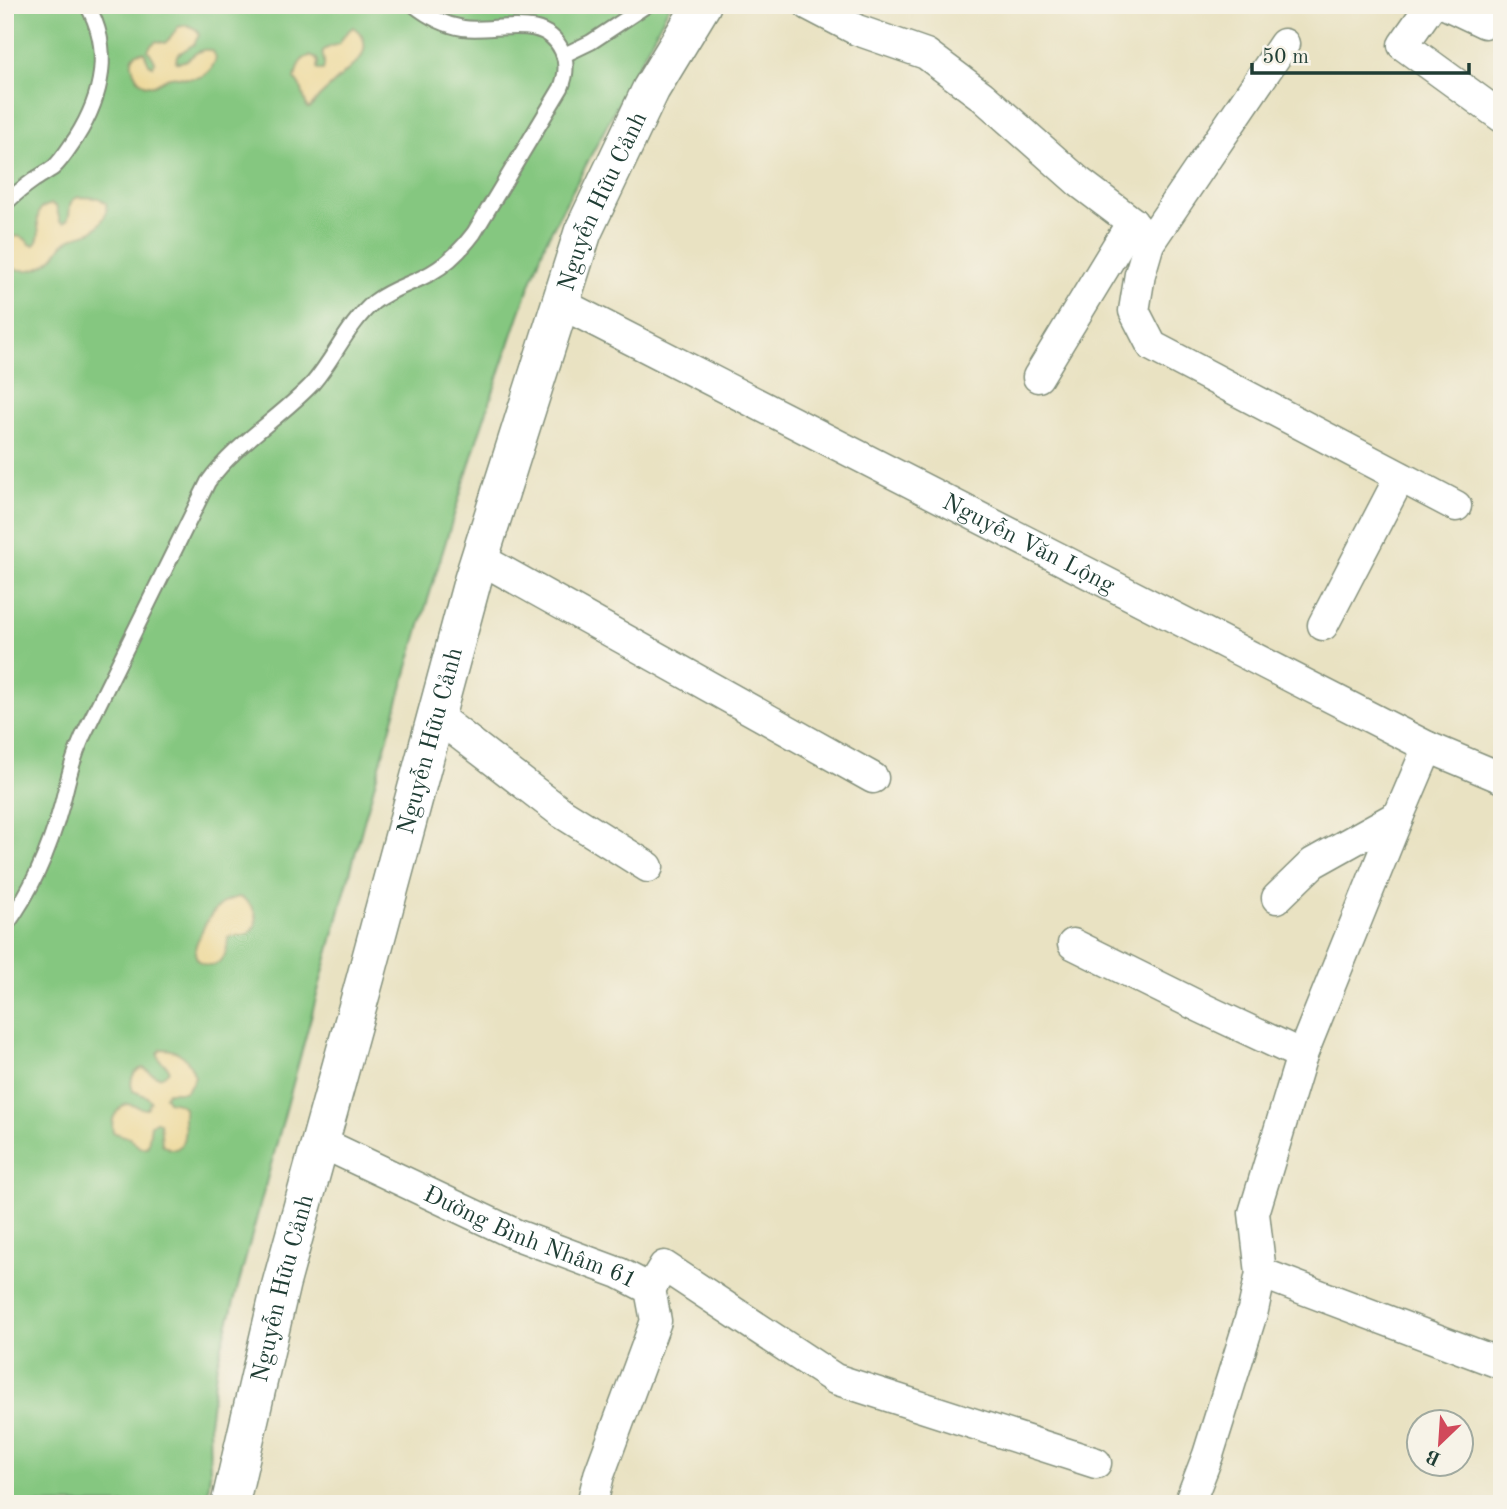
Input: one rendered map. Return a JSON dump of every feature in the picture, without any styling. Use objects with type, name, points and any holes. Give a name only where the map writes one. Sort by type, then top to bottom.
[{"type":"street","name":"Nguyễn Hữu Cảnh","points":[[230,1504],[281,1284],[479,558],[583,232],[651,89],[702,5]]},
{"type":"street","points":[[809,5],[857,30],[926,54],[982,96],[1140,233]]},
{"type":"street","points":[[1431,5],[1402,45],[1502,117]]},
{"type":"street","points":[[1447,5],[1485,23],[1496,5]]},
{"type":"street","points":[[1038,377],[1140,233],[1284,44]]},
{"type":"street","points":[[1140,233],[1140,274],[1134,311],[1152,346],[1456,506]]},
{"type":"street","name":"Nguyễn Văn Lộng","points":[[560,303],[1428,747],[1502,778]]},
{"type":"street","points":[[1323,625],[1400,477]]},
{"type":"street","points":[[479,558],[873,778]]},
{"type":"street","points":[[436,716],[562,813],[648,867]]},
{"type":"street","points":[[1189,1504],[1208,1455],[1253,1310],[1261,1273],[1254,1213],[1302,1055],[1428,747]]},
{"type":"street","points":[[1277,898],[1313,863],[1399,815]]},
{"type":"street","points":[[1073,944],[1302,1055]]},
{"type":"street","name":"Đường Bình Nhâm 61","points":[[320,1142],[517,1235],[619,1273],[650,1289],[656,1321],[599,1475],[592,1504]]},
{"type":"street","points":[[650,1289],[664,1266],[835,1379],[1097,1463]]},
{"type":"street","points":[[1261,1273],[1502,1364]]},
{"type":"lane","points":[[5,204],[53,168],[66,153],[97,95],[102,69],[102,47],[100,31],[87,5]]},
{"type":"lane","points":[[5,928],[28,894],[50,842],[73,758],[83,736],[208,482],[227,459],[280,415],[314,382],[353,324],[368,308],[396,288],[430,274],[461,250],[474,233],[561,88],[566,67],[564,55],[551,36],[526,27],[480,30],[462,28],[443,23],[414,5]]},
{"type":"lane","points":[[564,55],[617,26],[647,5]]},
{"type":"green space","points":[[5,5],[670,5],[546,241],[478,437],[418,632],[363,825],[217,1364],[209,1423],[210,1473],[207,1504],[5,1504]]},
{"type":"sand","points":[[187,25],[196,29],[199,35],[194,44],[177,55],[176,62],[186,60],[201,50],[207,50],[213,51],[216,58],[212,67],[197,78],[172,76],[155,85],[140,81],[133,71],[134,56],[144,52],[149,64],[153,66],[155,61],[148,50],[151,45],[157,41],[165,43],[178,27]]},
{"type":"sand","points":[[353,27],[364,42],[360,59],[307,108],[302,90],[295,79],[299,65],[303,59],[310,56],[317,59],[318,70],[323,70],[322,54],[325,49],[339,44]]},
{"type":"sand","points":[[79,197],[99,198],[106,203],[105,215],[95,229],[66,242],[54,257],[41,267],[23,270],[5,264],[5,236],[22,237],[34,245],[38,237],[41,208],[51,204],[56,206],[60,221],[64,223],[69,217],[71,202]]},
{"type":"sand","points":[[239,897],[255,912],[254,928],[245,935],[229,937],[226,953],[220,962],[211,965],[202,963],[196,956],[195,949],[206,922],[225,902]]},
{"type":"sand","points":[[162,1049],[174,1051],[184,1057],[195,1077],[185,1092],[168,1092],[165,1096],[168,1101],[184,1108],[182,1144],[175,1149],[162,1144],[160,1123],[156,1121],[151,1124],[148,1146],[144,1147],[139,1147],[129,1138],[113,1132],[112,1127],[115,1115],[126,1104],[147,1109],[151,1101],[133,1091],[132,1080],[136,1071],[143,1068],[156,1076],[162,1076],[169,1070],[158,1056]]}]
